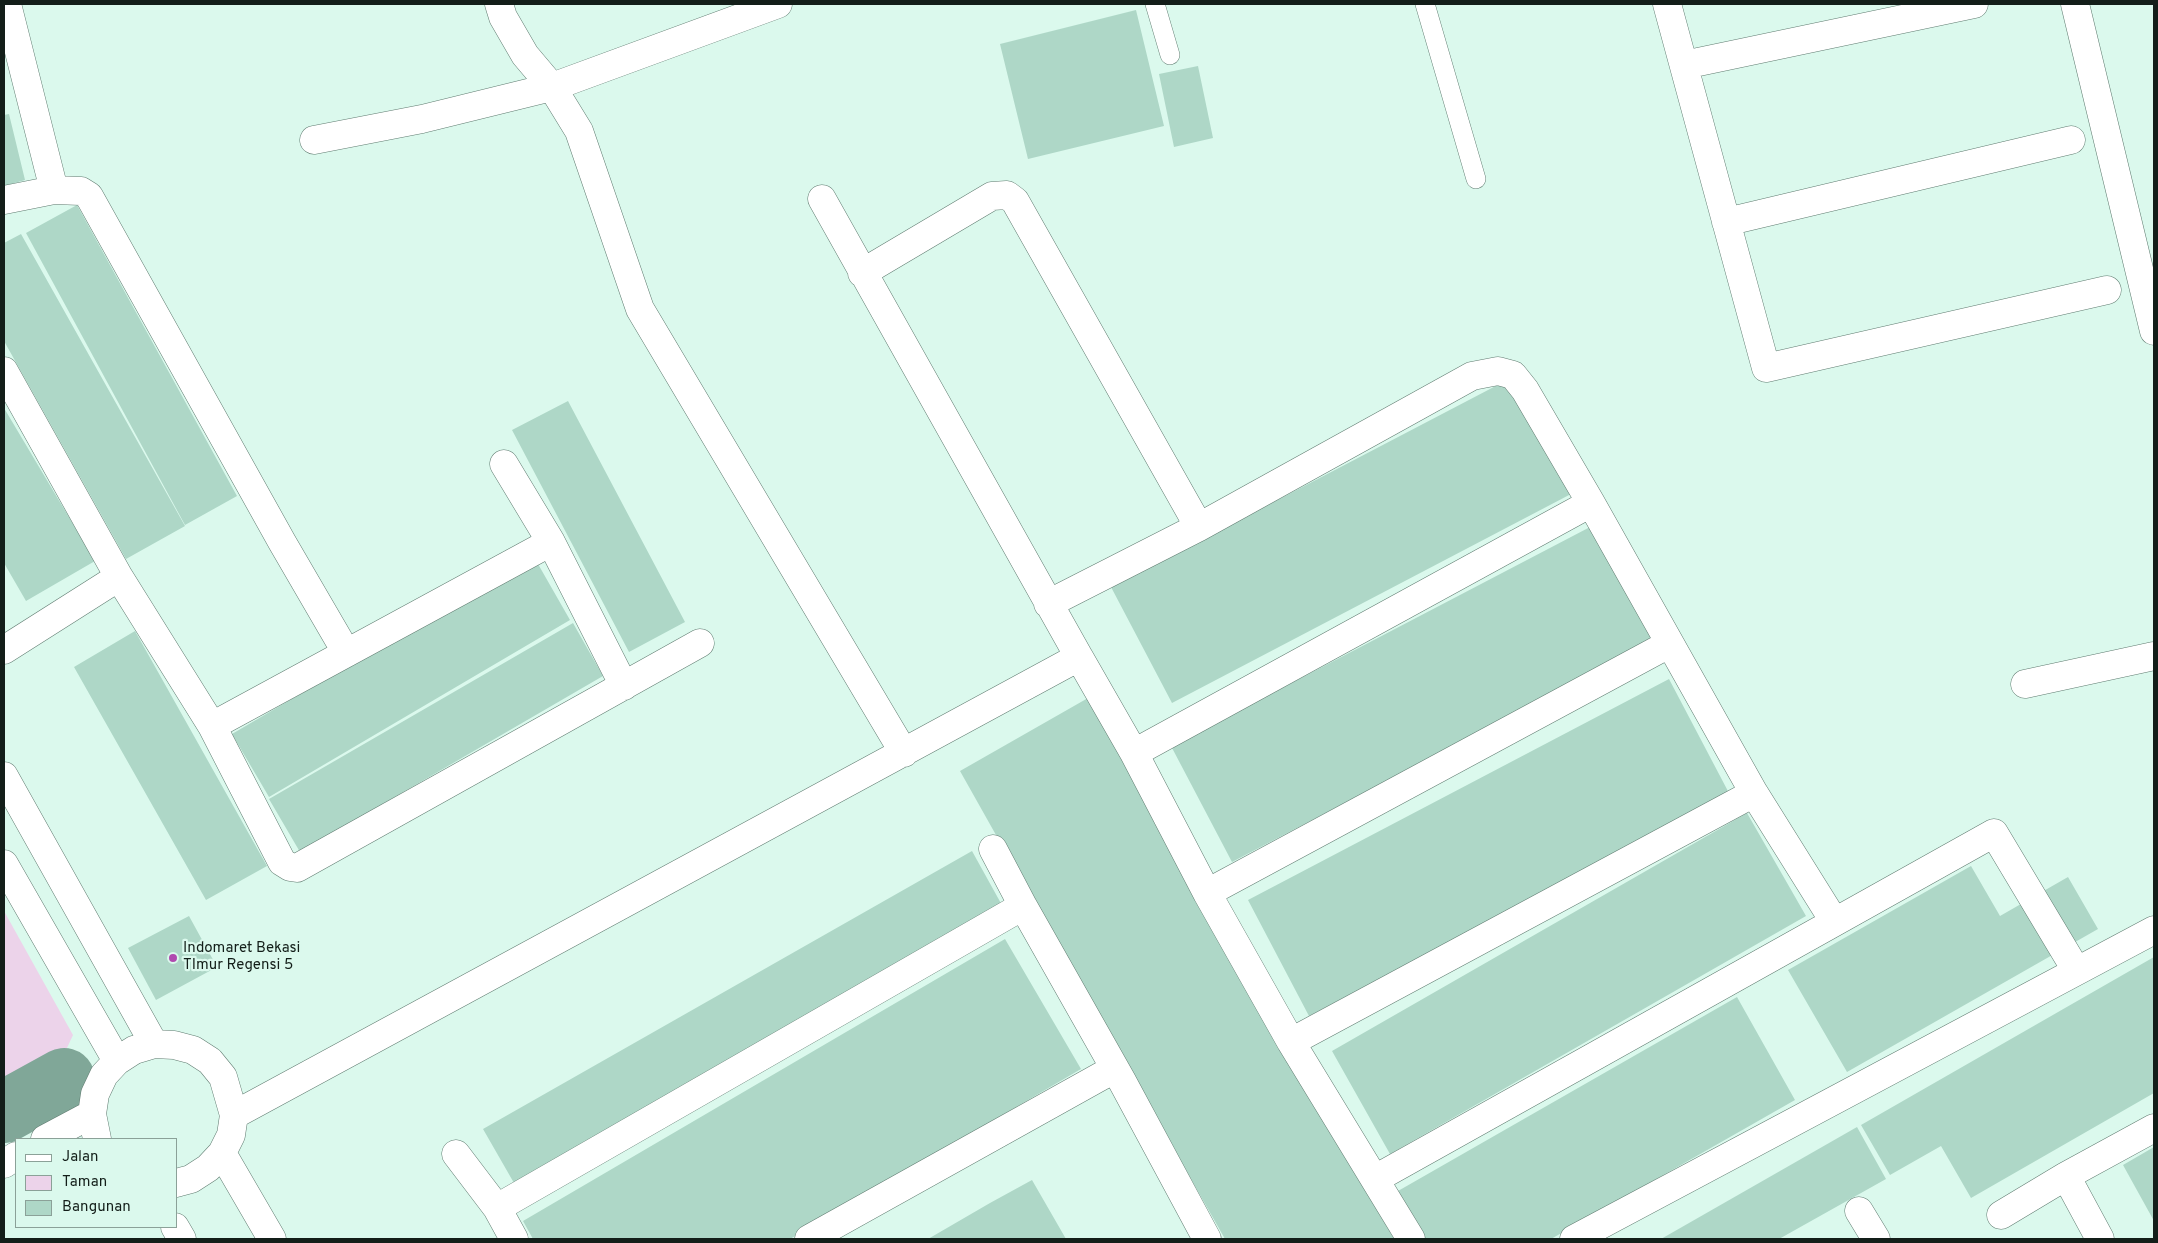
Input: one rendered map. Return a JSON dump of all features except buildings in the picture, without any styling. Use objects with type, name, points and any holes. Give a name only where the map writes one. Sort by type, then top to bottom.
[{"type":"street","points":[[498,4],[503,17],[525,55],[552,87],[579,131],[640,309],[904,752]]},
{"type":"street","points":[[314,140],[441,114],[552,87],[738,11],[778,4]]},
{"type":"street","points":[[1667,4],[1766,368],[2107,290]]},
{"type":"street","points":[[1684,65],[1974,4]]},
{"type":"street","points":[[2075,4],[2154,331]]},
{"type":"street","points":[[8,21],[54,190]]},
{"type":"street","points":[[1726,222],[2071,140]]},
{"type":"street","points":[[4,200],[54,190],[82,191],[89,196],[282,542],[346,652]]},
{"type":"street","points":[[862,273],[992,196],[1007,196],[1015,201],[1199,527]]},
{"type":"street","points":[[822,199],[1048,604],[1134,752],[1207,893],[1291,1042],[1411,1239]]},
{"type":"street","points":[[4,371],[119,578],[212,726],[282,862],[290,867],[297,868],[700,643]]},
{"type":"street","points":[[1048,604],[1199,527],[1472,376],[1498,371],[1513,375],[1525,390],[1591,503],[1754,793],[1834,921]]},
{"type":"street","points":[[504,464],[551,542],[624,686]]},
{"type":"street","points":[[1134,752],[1591,503]]},
{"type":"street","points":[[212,726],[551,542]]},
{"type":"street","points":[[4,650],[119,578]]},
{"type":"street","points":[[1207,893],[1669,644]]},
{"type":"street","points":[[2025,684],[2154,656]]},
{"type":"street","points":[[234,1115],[1079,657]]},
{"type":"street","points":[[4,776],[154,1044]]},
{"type":"street","points":[[1291,1042],[1754,793]]},
{"type":"street","points":[[1375,1179],[1994,833],[2076,970]]},
{"type":"street","points":[[993,850],[1114,1068],[1204,1238]]},
{"type":"street","points":[[4,864],[117,1061]]},
{"type":"street","points":[[496,1208],[1023,906]]},
{"type":"street","points":[[1574,1239],[2154,930]]},
{"type":"street","points":[[49,1138],[95,1126],[95,1094],[104,1075],[117,1061],[134,1050],[154,1044],[174,1044],[193,1050],[210,1061],[223,1077],[234,1115],[231,1135],[222,1153],[208,1168],[191,1179],[178,1182]]},
{"type":"street","points":[[809,1239],[1114,1068]]},
{"type":"street","points":[[2001,1215],[2066,1176],[2154,1128]]},
{"type":"street","points":[[222,1153],[272,1239]]},
{"type":"street","points":[[456,1154],[496,1208],[514,1239]]},
{"type":"street","points":[[4,1164],[15,1157]]},
{"type":"street","points":[[2066,1176],[2100,1239]]},
{"type":"street","points":[[1859,1211],[1876,1239]]},
{"type":"street","points":[[176,1228],[182,1239]]},
{"type":"lane","points":[[1155,4],[1170,55]]},
{"type":"lane","points":[[1425,4],[1476,179]]},
{"type":"green space","points":[[4,911],[73,1035],[58,1067],[4,1094]]},
{"type":"waterway","points":[[4,1112],[64,1079]]},
{"type":"place","name":"Indomaret Bekasi TImur Regensi 5","points":[[173,958]]}]
